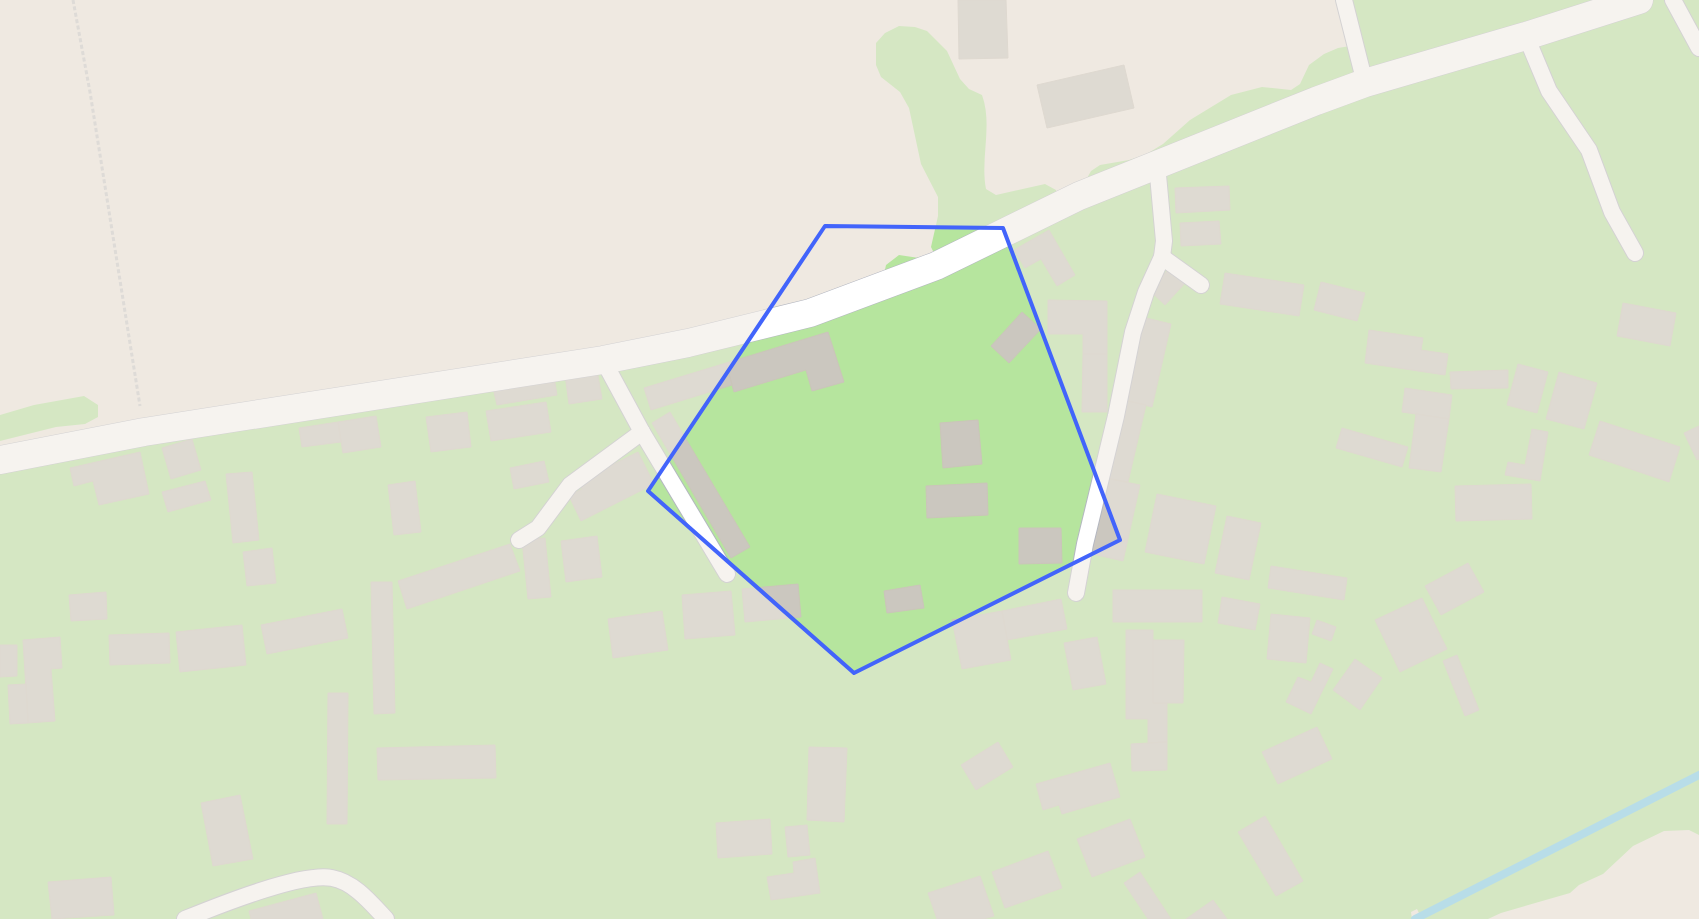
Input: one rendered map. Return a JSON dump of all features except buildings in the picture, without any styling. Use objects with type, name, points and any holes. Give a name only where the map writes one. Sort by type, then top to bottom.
[{"type":"main road","points":[[0,460],[144,432],[604,360],[688,343],[810,313],[936,266],[1079,196],[1364,83],[1526,36],[1639,0]]},
{"type":"lane","points":[[1344,0],[1364,83]]},
{"type":"lane","points":[[1674,0],[1699,48]]},
{"type":"lane","points":[[1526,36],[1550,91],[1589,150],[1612,212],[1635,253]]},
{"type":"lane","points":[[1076,593],[1085,544],[1116,416],[1132,332],[1146,292],[1162,257],[1164,241],[1157,164]]},
{"type":"lane","points":[[1162,257],[1201,285]]},
{"type":"lane","points":[[604,360],[642,432],[726,574]]},
{"type":"lane","points":[[519,540],[538,528],[570,485],[642,432]]},
{"type":"lane","points":[[185,919],[223,904],[314,877],[333,878],[351,886],[386,919]]},
{"type":"path","points":[[73,0],[90,92],[144,432]]},
{"type":"highlighted area","points":[[825,226],[1003,228],[1120,540],[854,673],[648,491]]},
{"type":"green space","points":[[1338,0],[1699,0],[1699,835],[1689,830],[1664,831],[1633,846],[1603,874],[1579,885],[1570,893],[1501,913],[1488,919],[1422,919],[1417,909],[1411,912],[1412,919],[0,919],[0,448],[35,456],[808,309],[883,279],[886,265],[899,255],[919,258],[922,263],[936,257],[931,247],[938,216],[938,197],[921,164],[909,108],[900,92],[881,77],[876,65],[876,43],[885,33],[899,26],[915,27],[927,31],[947,51],[960,79],[969,89],[982,95],[987,130],[984,165],[986,189],[996,195],[1045,184],[1056,190],[1058,197],[1086,180],[1091,171],[1100,165],[1145,155],[1163,144],[1190,120],[1231,95],[1262,87],[1291,90],[1300,84],[1309,65],[1324,54],[1338,48],[1356,45]]},
{"type":"green space","points":[[84,396],[98,405],[98,417],[85,424],[56,427],[0,441],[0,415],[34,405]]},
{"type":"waterway","points":[[1415,919],[1699,775]]}]
